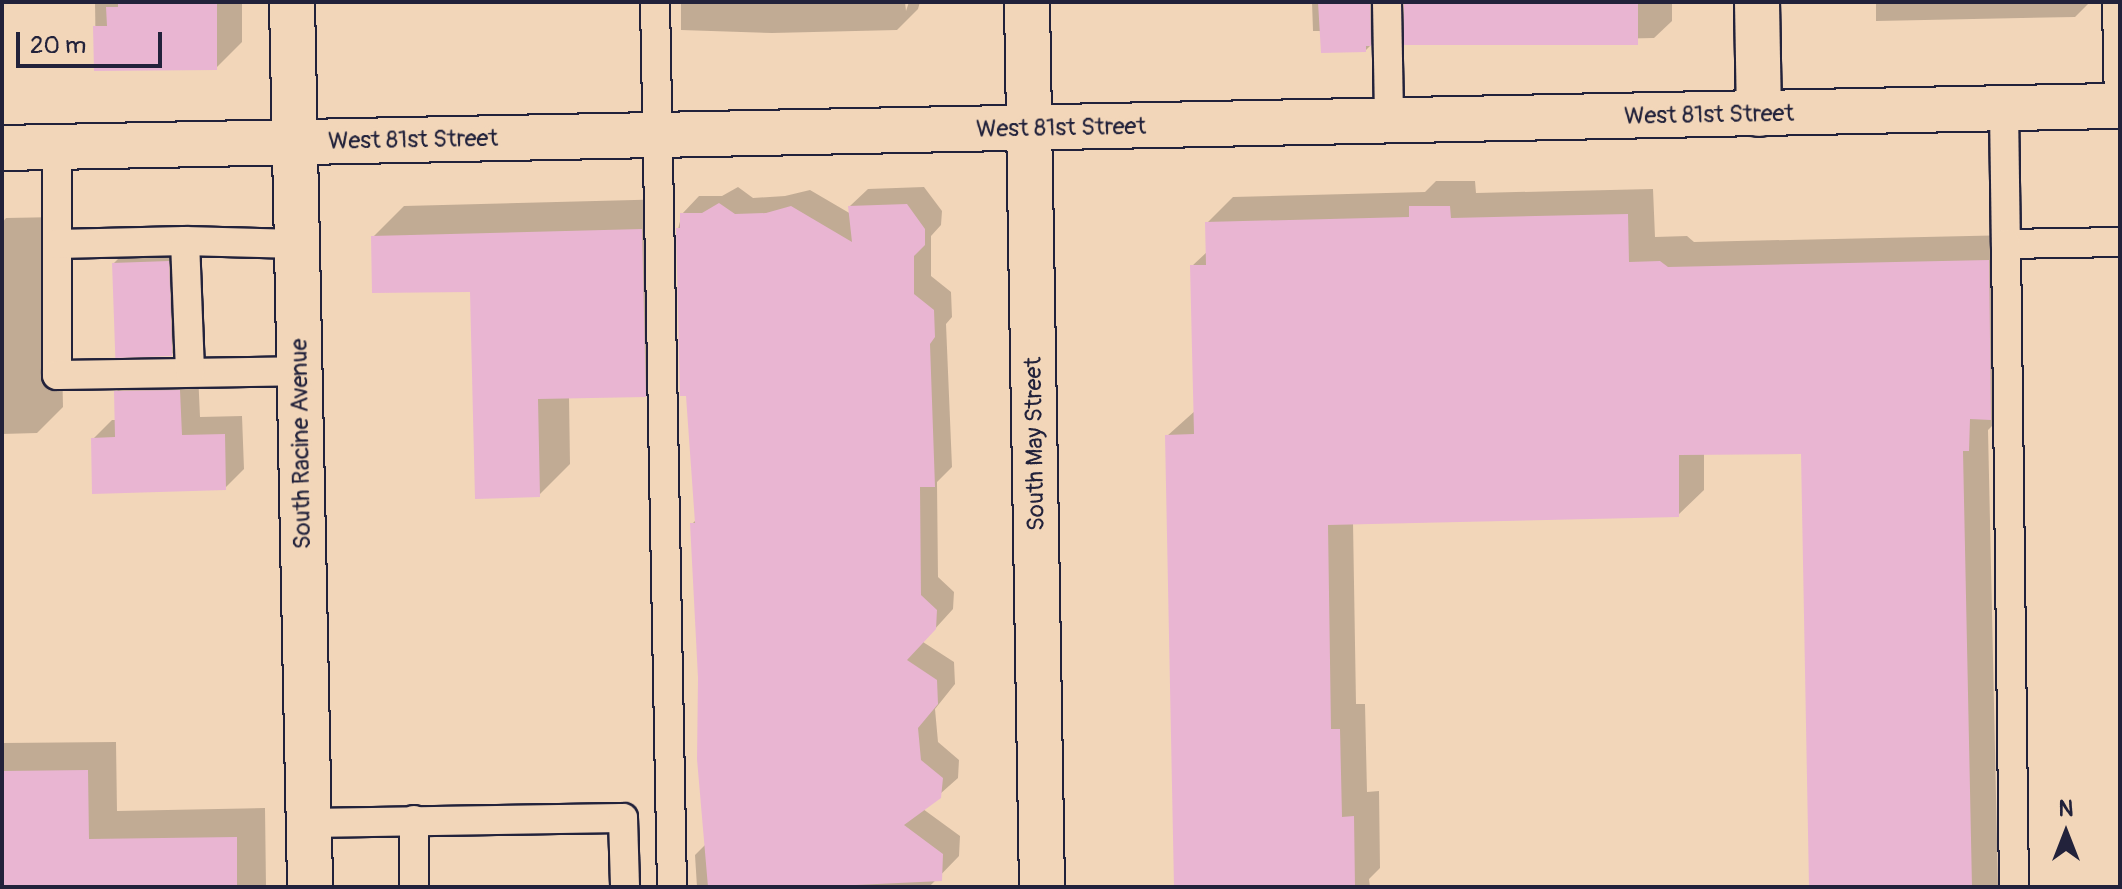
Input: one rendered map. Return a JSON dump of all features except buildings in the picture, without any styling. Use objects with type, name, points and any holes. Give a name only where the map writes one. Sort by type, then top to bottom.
[{"type":"street","name":"South Racine Avenue","points":[[292,2],[310,887]]},
{"type":"street","name":"South May Street","points":[[1027,2],[1042,887]]},
{"type":"street","points":[[1757,2],[1759,114]]},
{"type":"street","name":"West 81st Street","points":[[2,148],[2120,106]]},
{"type":"lane","points":[[655,2],[672,887]]},
{"type":"lane","points":[[1387,2],[1389,121]]},
{"type":"lane","points":[[2117,2],[2120,106]]},
{"type":"lane","points":[[2004,109],[2014,887]]},
{"type":"lane","points":[[57,147],[57,375],[299,371]]},
{"type":"lane","points":[[57,244],[185,241],[297,244]]},
{"type":"lane","points":[[185,241],[190,372]]},
{"type":"lane","points":[[2006,244],[2120,242]]},
{"type":"lane","points":[[308,823],[623,818],[625,887]]},
{"type":"lane","points":[[414,820],[414,887]]}]
